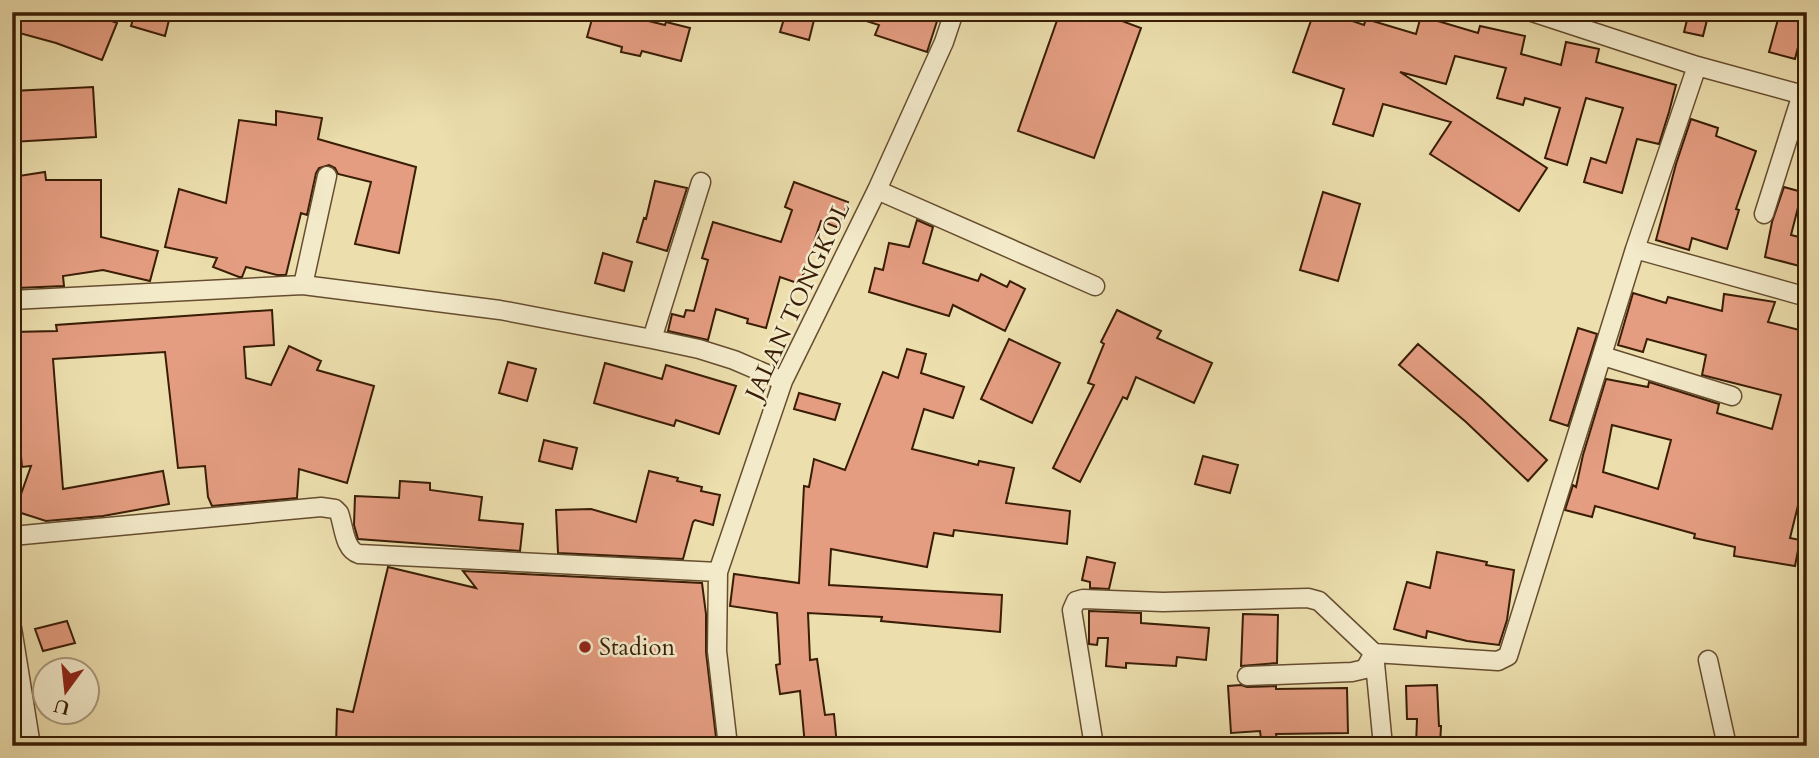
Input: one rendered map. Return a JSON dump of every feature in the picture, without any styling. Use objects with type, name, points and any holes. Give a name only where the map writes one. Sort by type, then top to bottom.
[{"type":"street","name":"JALAN TONGKOL","points":[[728,746],[717,651],[718,572],[783,381],[877,190],[944,42],[954,12]]},
{"type":"street","points":[[1532,12],[1697,66],[1804,95],[1765,214]]},
{"type":"street","points":[[1094,746],[1072,610],[1079,600],[1163,602],[1308,598],[1319,601],[1374,653],[1498,661],[1508,656],[1635,249],[1697,66]]},
{"type":"street","points":[[303,285],[327,176]]},
{"type":"street","points":[[652,339],[701,183]]},
{"type":"street","points":[[877,190],[1095,286]]},
{"type":"street","points":[[1635,249],[1807,297]]},
{"type":"street","points":[[12,300],[303,285],[500,310],[652,339],[723,356],[783,381]]},
{"type":"street","points":[[1603,356],[1732,396]]},
{"type":"street","points":[[12,536],[321,508],[335,509],[339,513],[349,546],[356,553],[718,572]]},
{"type":"street","points":[[12,628],[31,746]]},
{"type":"street","points":[[1247,676],[1352,672],[1365,669],[1374,653]]},
{"type":"street","points":[[1374,653],[1383,746]]},
{"type":"street","points":[[1708,660],[1727,746]]},
{"type":"path","points":[[632,12],[639,15]]},
{"type":"building","points":[[12,12],[89,12],[117,23],[102,60],[12,31]]},
{"type":"building","points":[[135,12],[171,12],[165,36],[131,26]]},
{"type":"building","points":[[594,12],[612,12],[690,28],[681,61],[642,51],[640,56],[621,52],[622,47],[587,37]]},
{"type":"building","points":[[786,12],[816,12],[809,40],[780,32]]},
{"type":"building","points":[[849,12],[940,12],[927,52],[875,35],[879,25],[848,15]]},
{"type":"building","points":[[1060,12],[1098,12],[1141,28],[1094,158],[1018,131]]},
{"type":"building","points":[[1314,12],[1326,12],[1364,25],[1366,19],[1416,34],[1421,16],[1478,33],[1480,26],[1525,36],[1521,54],[1561,65],[1566,42],[1599,49],[1596,62],[1676,85],[1659,144],[1637,139],[1622,193],[1584,182],[1591,158],[1606,163],[1623,108],[1586,98],[1567,165],[1545,158],[1560,108],[1525,98],[1523,105],[1497,98],[1506,68],[1455,56],[1446,84],[1400,72],[1547,168],[1519,211],[1430,154],[1451,122],[1383,104],[1373,136],[1333,124],[1344,89],[1293,72]]},
{"type":"building","points":[[1689,12],[1709,12],[1703,36],[1684,32]]},
{"type":"building","points":[[1780,12],[1807,12],[1795,59],[1769,52]]},
{"type":"building","points":[[93,87],[96,137],[12,142],[12,91]]},
{"type":"building","points":[[276,111],[322,118],[318,139],[416,167],[399,253],[355,244],[371,182],[338,174],[335,168],[329,165],[319,168],[316,173],[307,215],[301,213],[286,275],[246,267],[242,277],[239,277],[213,267],[217,258],[165,247],[179,189],[226,203],[239,120],[276,125]]},
{"type":"building","points":[[1691,119],[1718,128],[1716,136],[1756,151],[1736,209],[1739,210],[1727,249],[1692,238],[1689,250],[1656,240]]},
{"type":"building","points":[[45,172],[46,180],[101,180],[101,237],[158,251],[150,281],[103,270],[63,276],[64,286],[17,288],[17,281],[12,281],[12,177]]},
{"type":"building","points":[[655,181],[687,188],[667,251],[637,242],[644,218],[646,219]]},
{"type":"building","points":[[794,182],[848,202],[839,228],[821,221],[800,284],[780,277],[766,328],[716,309],[708,340],[668,331],[672,314],[684,317],[686,310],[694,311],[708,260],[702,258],[713,222],[781,242],[792,210],[785,207]]},
{"type":"building","points":[[1784,187],[1802,192],[1791,235],[1807,239],[1807,268],[1765,257],[1772,222]]},
{"type":"building","points":[[1323,192],[1360,204],[1338,281],[1300,270]]},
{"type":"building","points":[[917,220],[933,227],[923,263],[978,281],[981,274],[1007,287],[1010,281],[1025,289],[1005,331],[953,305],[949,316],[869,292],[875,268],[883,270],[889,243],[909,247]]},
{"type":"building","points":[[603,253],[632,262],[624,291],[595,283]]},
{"type":"building","points":[[1633,293],[1666,303],[1668,297],[1722,311],[1724,294],[1775,302],[1768,322],[1807,332],[1807,469],[1790,538],[1800,540],[1795,566],[1734,556],[1735,547],[1694,538],[1695,534],[1595,506],[1592,517],[1565,510],[1573,485],[1576,487],[1606,379],[1648,387],[1649,382],[1719,404],[1717,413],[1772,429],[1781,395],[1702,375],[1706,355],[1647,339],[1643,352],[1618,345]],"holes":[[[1612,425],[1671,440],[1658,489],[1603,472]]]},
{"type":"building","points":[[272,310],[274,345],[244,347],[246,378],[271,385],[289,346],[321,361],[317,370],[374,386],[347,483],[299,469],[297,498],[212,506],[208,497],[205,466],[178,468],[165,352],[53,359],[63,489],[163,471],[169,504],[103,516],[46,521],[15,511],[31,466],[22,467],[12,332],[57,331],[56,325]]},
{"type":"building","points":[[1117,310],[1161,331],[1157,338],[1212,363],[1194,403],[1136,377],[1127,399],[1123,397],[1080,482],[1053,468],[1094,385],[1088,383],[1104,344],[1101,342]]},
{"type":"building","points":[[1578,328],[1597,334],[1568,426],[1550,420]]},
{"type":"building","points":[[1009,339],[1060,363],[1032,423],[981,399]]},
{"type":"building","points":[[1418,344],[1547,460],[1528,481],[1466,422],[1399,365]]},
{"type":"building","points":[[907,349],[926,354],[921,373],[964,387],[953,418],[924,409],[912,449],[978,465],[979,461],[1014,468],[1006,503],[1070,511],[1067,544],[954,530],[953,536],[934,533],[927,567],[831,549],[829,585],[1002,595],[1000,632],[881,621],[882,617],[808,613],[810,660],[817,659],[825,715],[834,714],[837,746],[805,746],[800,691],[780,694],[776,665],[780,664],[777,613],[730,606],[734,574],[799,583],[804,486],[809,487],[814,459],[845,470],[883,372],[898,378]]},
{"type":"building","points":[[508,362],[536,369],[527,401],[499,393]]},
{"type":"building","points":[[605,363],[662,379],[666,365],[736,386],[719,434],[676,420],[674,426],[594,403]]},
{"type":"building","points":[[799,393],[840,404],[835,420],[794,409]]},
{"type":"building","points":[[544,440],[577,448],[572,469],[539,461]]},
{"type":"building","points":[[1203,456],[1238,465],[1230,493],[1195,484]]},
{"type":"building","points":[[649,471],[678,478],[677,481],[702,487],[701,491],[720,495],[713,525],[695,520],[693,522],[683,559],[558,553],[556,510],[591,509],[636,522]]},
{"type":"building","points":[[400,481],[430,483],[430,490],[482,497],[479,520],[523,524],[520,551],[358,539],[354,525],[355,496],[399,498]]},
{"type":"building","points":[[1437,552],[1514,570],[1507,620],[1499,645],[1467,641],[1427,631],[1426,638],[1394,629],[1407,582],[1430,588]]},
{"type":"building","points":[[1087,557],[1115,563],[1109,589],[1090,588],[1090,582],[1082,580]]},
{"type":"building","name":"Stadion","points":[[388,567],[476,588],[463,571],[702,583],[706,614],[706,652],[717,746],[336,746],[337,709],[353,712]]},
{"type":"building","points":[[1089,611],[1141,613],[1141,623],[1209,628],[1206,660],[1177,657],[1176,666],[1126,663],[1126,668],[1106,666],[1108,638],[1098,638],[1097,645],[1089,644]]},
{"type":"building","points":[[1243,614],[1278,615],[1277,663],[1241,666]]},
{"type":"building","points":[[67,621],[75,643],[43,651],[35,629]]},
{"type":"building","points":[[1437,685],[1440,746],[1416,746],[1417,719],[1407,719],[1406,686]]},
{"type":"building","points":[[1228,686],[1276,686],[1276,689],[1347,688],[1348,733],[1276,734],[1278,746],[1262,746],[1260,731],[1231,733]]},
{"type":"place","name":"Stadion","points":[[585,647]]}]
